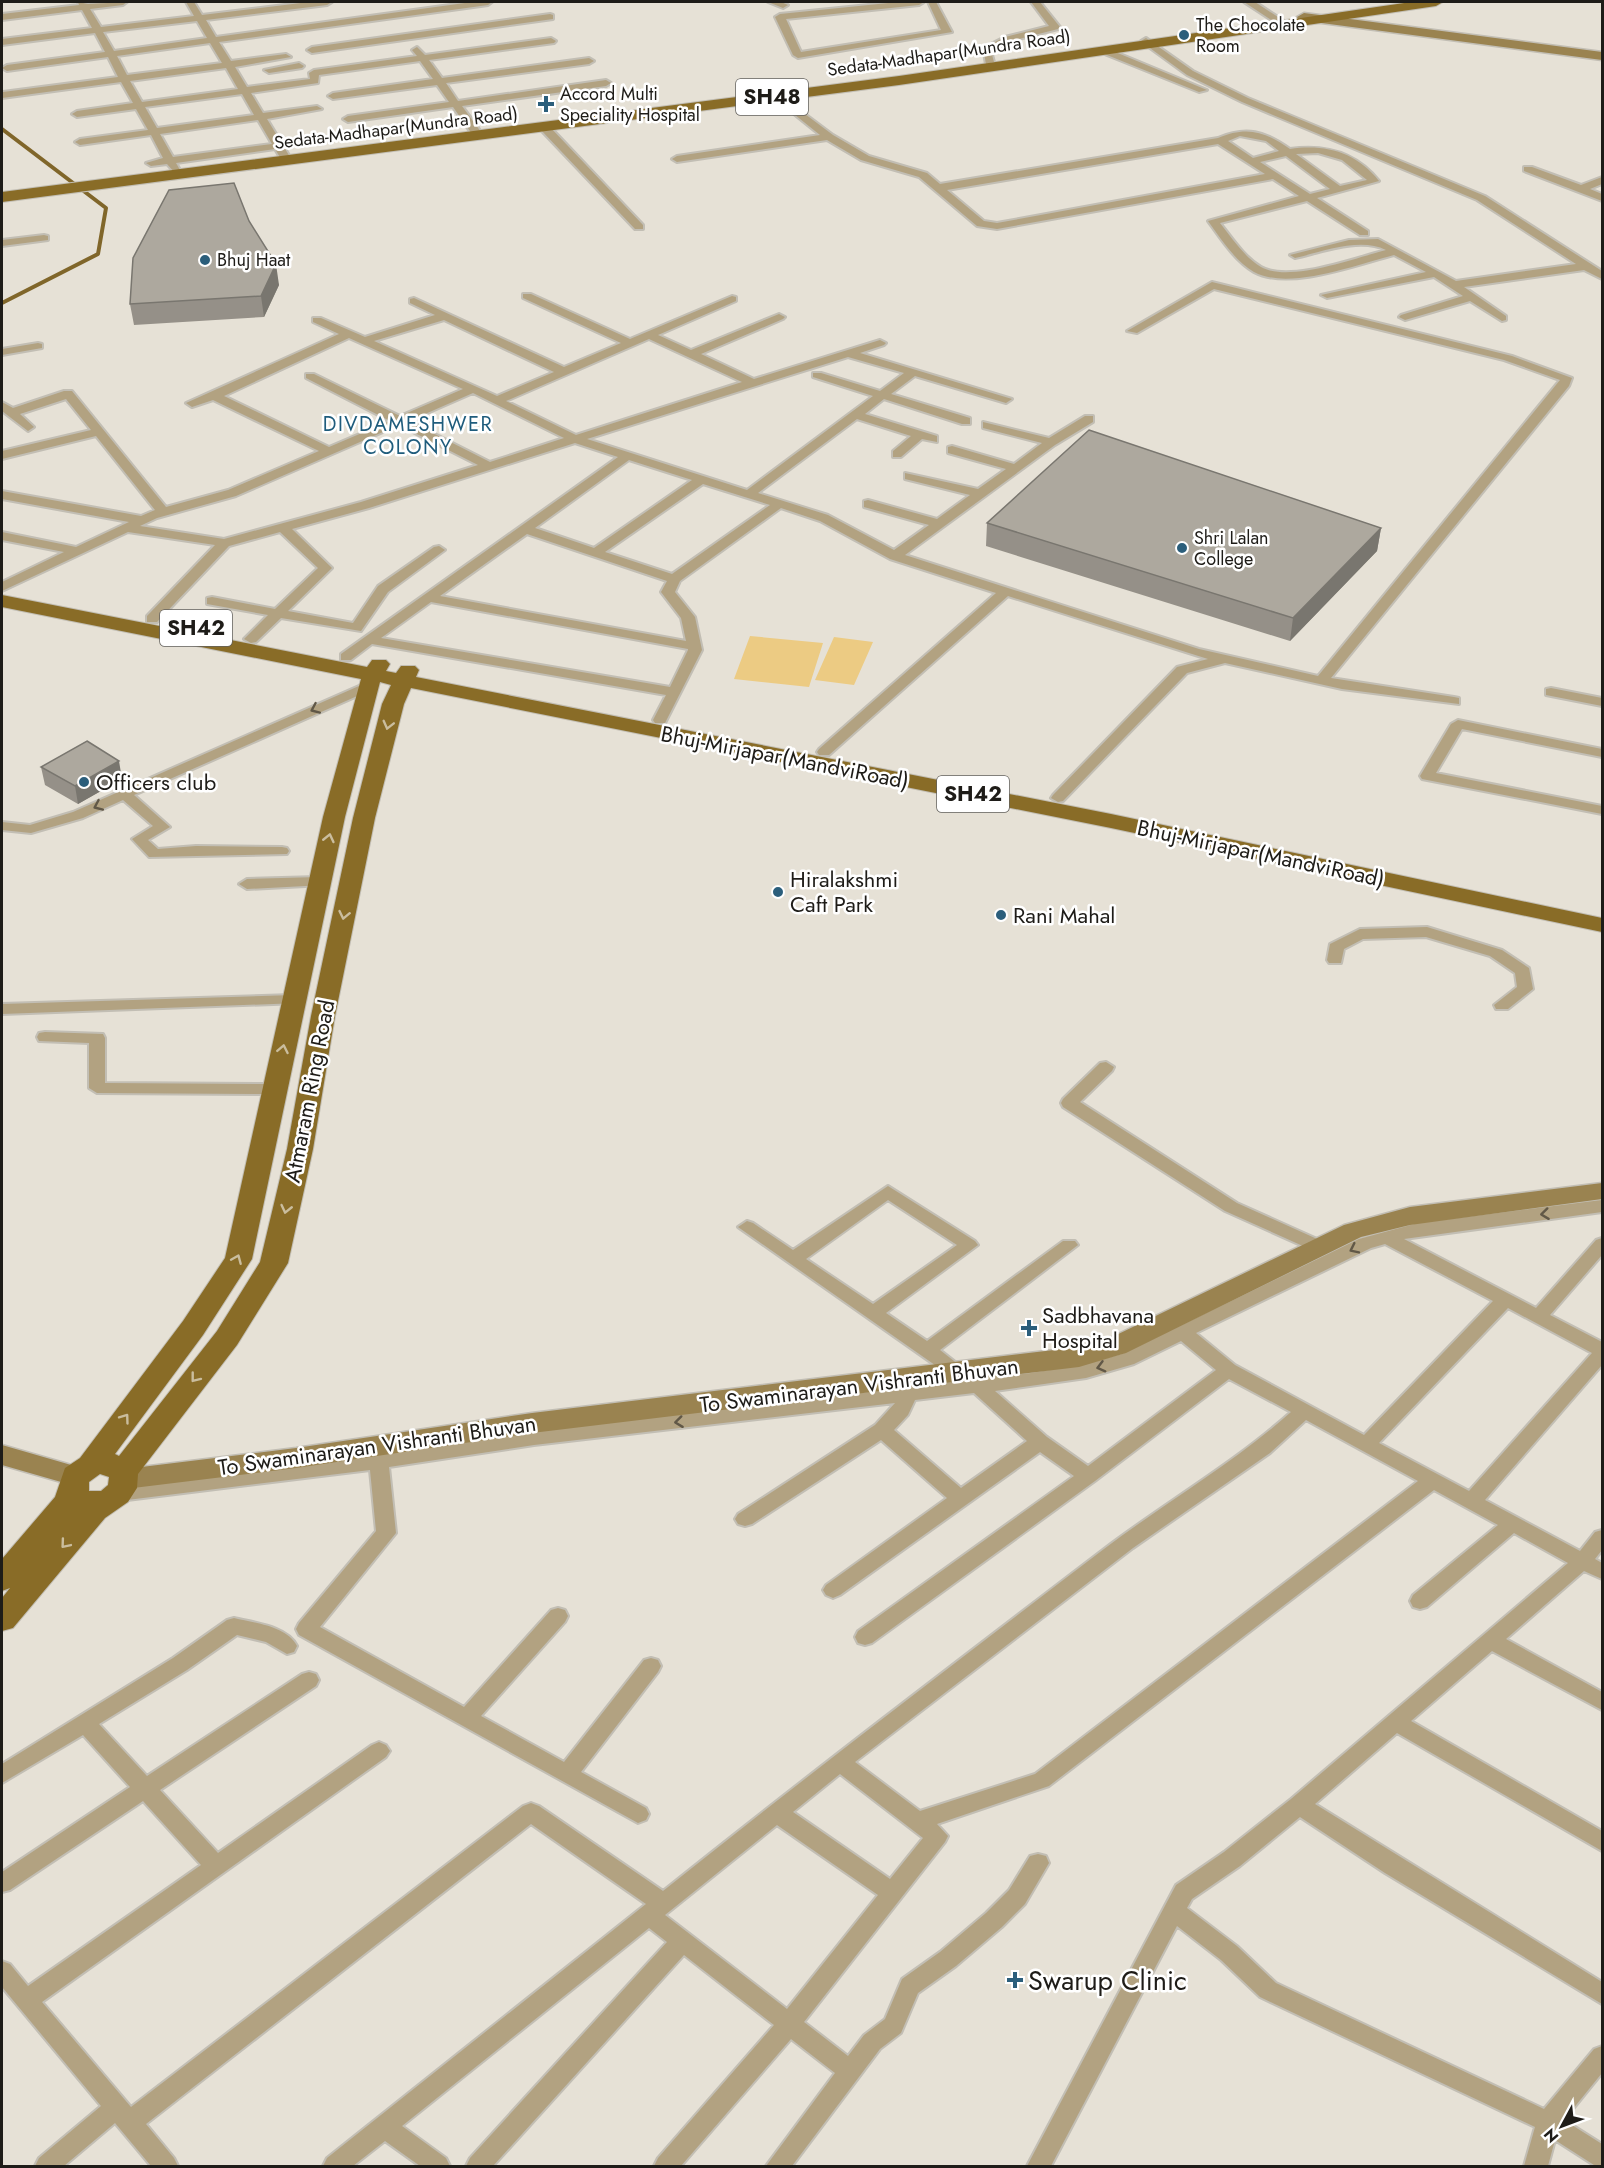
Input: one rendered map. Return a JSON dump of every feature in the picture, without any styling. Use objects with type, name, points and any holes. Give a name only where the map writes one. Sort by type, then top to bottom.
[{"type":"main road","name":"Sedata-Madhapar(Mundra Road)","points":[[105,181],[172,166],[476,132],[990,62],[1149,43],[1405,2]]},
{"type":"main road","name":"Sedata-Madhapar(Mundra Road)","points":[[2,191],[38,189],[545,128],[1105,51],[1279,21],[1436,2]]},
{"type":"main road","points":[[1312,18],[1602,56]]},
{"type":"main road","name":"Sedata-Madhapar(Mundra Road)","points":[[2,197],[38,189]]},
{"type":"main road","name":"Bhuj-Mirjapar(MandviRoad)","points":[[2,588],[346,657],[374,675]]},
{"type":"main road","name":"Bhuj-Mirjapar(MandviRoad)","points":[[2,601],[374,675],[405,675],[660,720],[1058,798],[1602,912]]},
{"type":"main road","name":"Atmaram Ring Road","points":[[2,1579],[69,1501],[79,1477],[193,1328],[238,1259],[319,882],[374,675]]},
{"type":"main road","name":"Bhuj-Mirjapar(MandviRoad)","points":[[405,675],[1602,925]]},
{"type":"main road","name":"Atmaram Ring Road","points":[[2,1619],[94,1510],[118,1487],[227,1338],[274,1263],[300,1149],[323,1016],[364,818],[393,704],[405,675]]},
{"type":"main road","name":"To Swaminarayan Vishranti Bhuvan","points":[[118,1487],[532,1423],[968,1378],[1117,1346],[1353,1231],[1410,1216],[1602,1191]]},
{"type":"main road","points":[[2,1455],[79,1477],[80,1500],[118,1487]]},
{"type":"street","points":[[2,17],[83,4],[123,2]]},
{"type":"street","points":[[190,2],[229,65],[246,74],[299,66]]},
{"type":"street","points":[[2,42],[327,2]]},
{"type":"street","points":[[312,50],[397,22],[488,2]]},
{"type":"street","points":[[919,2],[857,5],[780,17],[798,55],[947,33],[932,2]]},
{"type":"street","points":[[990,62],[986,50],[1008,39],[1055,27],[1036,2]]},
{"type":"street","points":[[1249,2],[1279,21]]},
{"type":"street","points":[[83,4],[112,53],[172,166]]},
{"type":"street","points":[[7,68],[214,40],[397,22],[550,17]]},
{"type":"street","points":[[397,22],[476,132]]},
{"type":"street","points":[[76,114],[315,81],[314,73],[551,41]]},
{"type":"street","points":[[1149,43],[1190,73],[1502,210],[1602,276]]},
{"type":"street","points":[[1105,51],[1298,128],[1410,168]]},
{"type":"street","points":[[3,95],[285,57]]},
{"type":"street","points":[[333,96],[589,61]]},
{"type":"street","points":[[246,74],[245,92],[281,152]]},
{"type":"street","points":[[348,119],[606,83]]},
{"type":"street","points":[[777,96],[829,137],[865,158],[923,175],[981,224],[997,226],[1274,176]]},
{"type":"street","points":[[80,142],[317,109]]},
{"type":"street","points":[[545,128],[639,227]]},
{"type":"street","points":[[938,188],[1220,141],[1239,133],[1269,140],[1338,190]]},
{"type":"street","points":[[677,159],[829,137]]},
{"type":"street","points":[[1220,141],[1364,233]]},
{"type":"street","points":[[1252,161],[1310,148],[1329,150],[1360,164],[1374,181],[1214,220],[1247,261],[1264,273],[1293,276],[1396,251]]},
{"type":"street","points":[[151,163],[172,166]]},
{"type":"street","points":[[1528,169],[1602,198]]},
{"type":"street","points":[[1581,189],[1602,180]]},
{"type":"street","points":[[2,243],[44,238]]},
{"type":"street","points":[[1294,255],[1349,243],[1378,242],[1436,273],[1502,318]]},
{"type":"street","points":[[1454,285],[1586,266]]},
{"type":"street","points":[[1327,295],[1436,273]]},
{"type":"street","points":[[1132,331],[1212,285],[1508,358],[1566,378],[1565,384],[1486,482],[1322,680]]},
{"type":"street","points":[[527,296],[630,343]]},
{"type":"street","points":[[1405,317],[1472,297]]},
{"type":"street","points":[[496,401],[732,299]]},
{"type":"street","points":[[414,301],[564,372]]},
{"type":"street","points":[[363,341],[444,316]]},
{"type":"street","points":[[692,354],[779,317]]},
{"type":"street","points":[[317,320],[473,389],[575,439],[824,518],[895,556],[1179,647],[1322,680],[1454,701]]},
{"type":"street","points":[[192,403],[214,396],[349,334]]},
{"type":"street","points":[[649,335],[753,383]]},
{"type":"street","points":[[127,528],[224,543],[285,529],[880,343]]},
{"type":"street","points":[[2,352],[38,346]]},
{"type":"street","points":[[848,353],[1006,399]]},
{"type":"street","points":[[749,494],[913,372]]},
{"type":"street","points":[[817,375],[966,421]]},
{"type":"street","points":[[310,376],[489,466]]},
{"type":"street","points":[[2,588],[142,520],[231,493],[401,422],[473,389]]},
{"type":"street","points":[[6,409],[68,394],[164,513]]},
{"type":"street","points":[[214,396],[331,452]]},
{"type":"street","points":[[6,409],[28,428]]},
{"type":"street","points":[[857,415],[933,439]]},
{"type":"street","points":[[895,556],[1051,442],[1089,419]]},
{"type":"street","points":[[987,425],[1051,442]]},
{"type":"street","points":[[2,455],[99,432]]},
{"type":"street","points":[[897,454],[920,435]]},
{"type":"street","points":[[952,450],[1017,468]]},
{"type":"street","points":[[346,657],[627,456]]},
{"type":"street","points":[[909,476],[981,494]]},
{"type":"street","points":[[595,554],[702,480]]},
{"type":"street","points":[[2,495],[142,520]]},
{"type":"street","points":[[660,720],[695,650],[688,617],[668,592],[674,579],[779,504]]},
{"type":"street","points":[[868,504],[939,524]]},
{"type":"street","points":[[251,639],[325,568],[285,529]]},
{"type":"street","points":[[525,529],[674,579]]},
{"type":"street","points":[[2,536],[77,551]]},
{"type":"street","points":[[152,619],[224,543]]},
{"type":"street","points":[[212,602],[356,628],[383,589],[440,550]]},
{"type":"street","points":[[824,752],[1006,591]]},
{"type":"street","points":[[428,598],[694,646]]},
{"type":"street","points":[[370,640],[675,692]]},
{"type":"street","points":[[1179,647],[1182,670]]},
{"type":"street","points":[[1058,798],[1182,670],[1224,658]]},
{"type":"street","points":[[3,827],[31,829],[78,815],[374,675]]},
{"type":"street","points":[[1551,692],[1602,702]]},
{"type":"street","points":[[1602,753],[1458,724],[1427,776],[1602,810]]},
{"type":"street","points":[[124,794],[163,827],[139,839],[154,854],[196,850],[282,851]]},
{"type":"street","points":[[248,884],[319,882]]},
{"type":"street","points":[[1335,960],[1336,947],[1360,934],[1427,932],[1497,953],[1523,971],[1525,989],[1502,1005]]},
{"type":"street","points":[[2,1009],[293,1000]]},
{"type":"street","points":[[45,1036],[97,1038],[97,1088],[275,1089]]},
{"type":"street","points":[[1107,1067],[1069,1103],[1231,1207],[1320,1247]]},
{"type":"street","points":[[794,1258],[888,1192],[969,1245],[873,1313]]},
{"type":"street","points":[[118,1487],[297,1474],[534,1438],[908,1395],[968,1378],[1086,1371],[1128,1359],[1365,1243],[1418,1229],[1602,1206]]},
{"type":"street","points":[[747,1227],[968,1378],[1040,1442],[1088,1476]]},
{"type":"street","points":[[1386,1237],[1602,1352],[1472,1501]]},
{"type":"street","points":[[1538,1317],[1602,1244]]},
{"type":"street","points":[[927,1350],[1069,1245]]},
{"type":"street","points":[[1366,1444],[1505,1300]]},
{"type":"street","points":[[1183,1332],[1228,1370],[1602,1572]]},
{"type":"street","points":[[865,1637],[1088,1476],[1228,1370]]},
{"type":"street","points":[[745,1519],[882,1430],[901,1410],[908,1395]]},
{"type":"street","points":[[335,2166],[386,2128],[840,1762],[1126,1543],[1263,1448],[1304,1411]]},
{"type":"street","points":[[882,1430],[960,1498]]},
{"type":"street","points":[[833,1590],[1040,1442]]},
{"type":"street","points":[[379,1461],[386,1533],[306,1629],[638,1814]]},
{"type":"street","points":[[917,1821],[1042,1780],[1433,1480]]},
{"type":"street","points":[[1420,1601],[1513,1523]]},
{"type":"street","points":[[1039,2166],[1184,1892],[1232,1859],[1397,1723],[1583,1561],[1602,1537]]},
{"type":"street","points":[[466,1719],[558,1616]]},
{"type":"street","points":[[2,1774],[180,1664],[234,1626],[272,1636],[287,1646]]},
{"type":"street","points":[[1492,1641],[1602,1702]]},
{"type":"street","points":[[567,1774],[651,1666]]},
{"type":"street","points":[[2,1883],[309,1680]]},
{"type":"street","points":[[85,1723],[216,1866]]},
{"type":"street","points":[[1397,1723],[1602,1842]]},
{"type":"street","points":[[26,2000],[379,1752]]},
{"type":"street","points":[[666,2166],[789,2024],[937,1836],[840,1762]]},
{"type":"street","points":[[1299,1805],[1393,1866],[1602,1994]]},
{"type":"street","points":[[47,2166],[123,2115],[531,1812],[656,1910],[682,1941],[850,2071]]},
{"type":"street","points":[[777,1813],[892,1893]]},
{"type":"street","points":[[778,2166],[872,2042],[893,2026],[910,1986],[948,1959],[1017,1898],[1038,1863]]},
{"type":"street","points":[[1174,1911],[1229,1953],[1268,1990],[1548,2122],[1602,2157]]},
{"type":"street","points":[[478,2166],[682,1941]]},
{"type":"street","points":[[2,1971],[166,2166]]},
{"type":"street","points":[[1536,2166],[1548,2122],[1602,2056]]},
{"type":"street","points":[[386,2128],[438,2166]]},
{"type":"shaded area","points":[[750,636],[823,643],[809,687],[734,679]]},
{"type":"shaded area","points":[[834,637],[873,642],[854,685],[815,680]]},
{"type":"building","name":"Bhuj Haat","points":[[234,183],[249,221],[276,264],[261,296],[130,304],[133,258],[169,190]]},
{"type":"building","name":"Shri Lalan College","points":[[1089,430],[1381,528],[1293,618],[987,523]]},
{"type":"building","points":[[87,741],[119,761],[75,786],[41,767]]},
{"type":"waterway","points":[[2,129],[106,208],[98,254],[2,303]]},
{"type":"place","name":"The Chocolate Room","points":[[1184,35]]},
{"type":"place","name":"Accord Multi Speciality Hospital","points":[[546,104]]},
{"type":"place","name":"Bhuj Haat","points":[[205,260]]},
{"type":"place","name":"Shri Lalan College","points":[[1182,548]]},
{"type":"place","name":"Officers club","points":[[84,782]]},
{"type":"place","name":"Hiralakshmi Caft Park","points":[[778,892]]},
{"type":"place","name":"Rani Mahal","points":[[1001,915]]},
{"type":"place","name":"Sadbhavana Hospital","points":[[1029,1328]]},
{"type":"place","name":"Swarup Clinic","points":[[1015,1980]]},
{"type":"district","name":"DIVDAMESHWER COLONY","points":[[408,436]]}]
